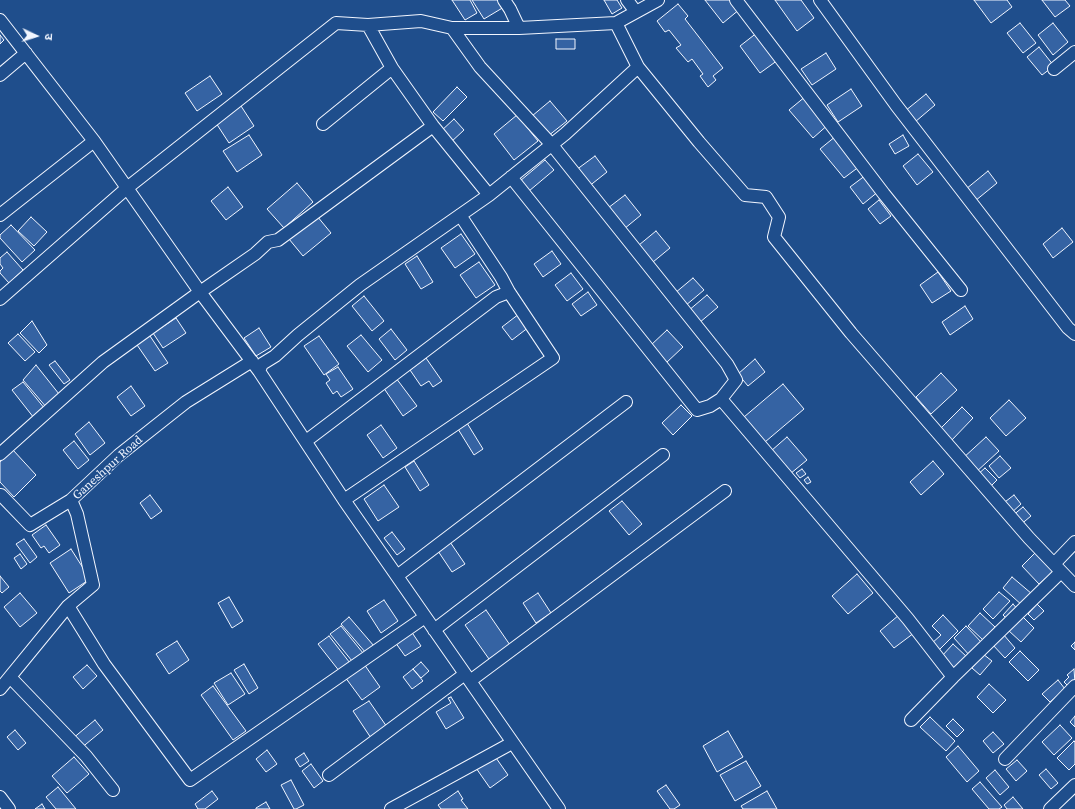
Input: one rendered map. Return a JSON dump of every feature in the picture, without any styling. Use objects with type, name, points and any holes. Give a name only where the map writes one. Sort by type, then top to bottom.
[{"type":"street","points":[[504,0],[510,9],[518,28]]},
{"type":"street","points":[[627,0],[636,12]]},
{"type":"street","points":[[0,299],[127,188],[336,24],[368,25],[421,21],[452,28],[518,28],[616,23],[658,0]]},
{"type":"street","points":[[736,0],[884,194],[961,290]]},
{"type":"street","points":[[820,0],[896,105],[1068,328],[1075,334]]},
{"type":"street","points":[[0,20],[94,141],[200,292],[256,366],[344,500],[559,809]]},
{"type":"street","points":[[616,23],[638,67],[699,142],[745,195],[766,197],[779,216],[774,237],[851,333],[1028,538],[1075,586]]},
{"type":"street","points":[[368,25],[392,68],[433,126],[489,195]]},
{"type":"street","points":[[452,28],[480,67],[552,144],[727,364],[736,380],[721,399],[710,406],[698,410],[511,178]]},
{"type":"street","points":[[1054,70],[1075,52]]},
{"type":"street","points":[[0,75],[26,53]]},
{"type":"street","name":"Ganeshpur Road","points":[[0,690],[68,606],[93,585],[77,514],[71,500],[119,455],[186,402],[275,356],[298,335],[360,285],[489,195],[565,134],[638,67]]},
{"type":"street","points":[[323,124],[392,68]]},
{"type":"street","points":[[0,454],[103,362],[255,254],[268,242],[278,240],[433,126]]},
{"type":"street","points":[[0,215],[94,141]]},
{"type":"street","points":[[344,500],[553,358],[460,215]]},
{"type":"street","points":[[306,441],[496,297],[509,292]]},
{"type":"street","points":[[721,399],[908,619],[953,677]]},
{"type":"street","points":[[397,576],[626,402]]},
{"type":"street","points":[[434,630],[663,455]]},
{"type":"street","points":[[329,775],[468,678],[725,491]]},
{"type":"street","points":[[0,494],[30,525],[71,500]]},
{"type":"street","points":[[911,720],[1058,568],[1075,542]]},
{"type":"street","points":[[68,606],[104,664],[190,780],[425,617]]},
{"type":"street","points":[[10,677],[86,756],[113,790]]},
{"type":"street","points":[[1005,758],[1075,686]]},
{"type":"street","points":[[391,809],[512,743]]},
{"type":"street","points":[[1050,809],[1075,785]]},
{"type":"street","points":[[0,797],[9,809]]},
{"type":"building","points":[[452,0],[470,0],[477,13],[465,20]]},
{"type":"building","points":[[472,0],[500,0],[504,7],[484,19]]},
{"type":"building","points":[[604,0],[617,0],[622,8],[612,14]]},
{"type":"building","points":[[705,0],[732,0],[740,9],[723,23]]},
{"type":"building","points":[[775,0],[801,0],[814,18],[797,31]]},
{"type":"building","points":[[974,0],[1007,0],[1012,7],[991,23]]},
{"type":"building","points":[[1042,0],[1065,0],[1070,6],[1055,17]]},
{"type":"building","points":[[678,4],[688,16],[685,19],[723,68],[713,76],[716,80],[708,87],[700,76],[703,74],[692,59],[688,62],[676,48],[681,45],[669,30],[665,32],[657,21]]},
{"type":"building","points":[[1020,23],[1036,43],[1023,53],[1007,33]]},
{"type":"building","points":[[1053,23],[1068,42],[1053,55],[1038,35]]},
{"type":"building","points":[[758,32],[778,60],[760,73],[740,46]]},
{"type":"building","points":[[0,35],[4,40],[0,44]]},
{"type":"building","points":[[556,39],[575,39],[575,49],[556,49]]},
{"type":"building","points":[[1039,47],[1054,66],[1042,75],[1027,57]]},
{"type":"building","points":[[826,53],[836,69],[812,85],[801,69]]},
{"type":"building","points":[[210,76],[222,94],[197,111],[185,93]]},
{"type":"building","points":[[457,87],[467,97],[443,121],[433,112]]},
{"type":"building","points":[[851,89],[862,106],[838,122],[827,105]]},
{"type":"building","points":[[926,94],[935,105],[915,122],[905,111]]},
{"type":"building","points":[[806,96],[830,123],[813,138],[789,110]]},
{"type":"building","points":[[550,101],[567,121],[548,136],[532,116]]},
{"type":"building","points":[[241,106],[254,126],[229,143],[216,123]]},
{"type":"building","points":[[517,115],[538,141],[514,160],[494,134]]},
{"type":"building","points":[[454,119],[464,130],[450,143],[440,132]]},
{"type":"building","points":[[249,135],[262,155],[237,172],[223,151]]},
{"type":"building","points":[[903,135],[909,146],[895,154],[889,144]]},
{"type":"building","points":[[836,136],[860,166],[844,178],[820,149]]},
{"type":"building","points":[[918,154],[933,172],[917,185],[903,166]]},
{"type":"building","points":[[595,156],[607,172],[588,187],[576,170]]},
{"type":"building","points":[[545,160],[554,170],[529,191],[520,181]]},
{"type":"building","points":[[988,171],[997,183],[975,201],[966,189]]},
{"type":"building","points":[[866,175],[879,191],[863,204],[850,187]]},
{"type":"building","points":[[297,183],[313,202],[284,228],[267,209]]},
{"type":"building","points":[[228,187],[243,207],[226,220],[211,201]]},
{"type":"building","points":[[625,195],[641,215],[624,229],[608,208]]},
{"type":"building","points":[[879,200],[891,216],[880,224],[868,209]]},
{"type":"building","points":[[317,216],[331,233],[303,256],[289,239]]},
{"type":"building","points":[[31,217],[47,232],[34,246],[18,231]]},
{"type":"building","points":[[11,225],[35,250],[22,262],[0,238],[0,235]]},
{"type":"building","points":[[1062,228],[1073,242],[1053,258],[1043,244]]},
{"type":"building","points":[[656,231],[670,248],[653,262],[639,245]]},
{"type":"building","points":[[461,234],[475,254],[455,268],[441,248]]},
{"type":"building","points":[[552,251],[561,264],[543,277],[534,264]]},
{"type":"building","points":[[7,252],[23,270],[9,283],[0,273],[3,268],[0,264],[0,258]]},
{"type":"building","points":[[417,256],[433,282],[421,289],[405,264]]},
{"type":"building","points":[[479,262],[495,285],[476,298],[460,275]]},
{"type":"building","points":[[938,272],[951,291],[932,303],[920,285]]},
{"type":"building","points":[[571,273],[583,289],[567,301],[555,285]]},
{"type":"building","points":[[693,278],[704,290],[685,306],[675,293]]},
{"type":"building","points":[[588,292],[597,305],[581,316],[572,304]]},
{"type":"building","points":[[707,295],[718,307],[699,323],[688,311]]},
{"type":"building","points":[[364,296],[384,321],[372,331],[352,306]]},
{"type":"building","points":[[965,306],[973,319],[950,335],[942,322]]},
{"type":"building","points":[[519,314],[529,327],[512,340],[502,327]]},
{"type":"building","points":[[176,318],[186,333],[163,348],[153,333]]},
{"type":"building","points":[[32,321],[47,345],[39,353],[20,333]]},
{"type":"building","points":[[259,328],[271,347],[256,356],[244,338]]},
{"type":"building","points":[[391,329],[407,350],[395,360],[379,339]]},
{"type":"building","points":[[667,330],[683,347],[666,363],[650,346]]},
{"type":"building","points":[[148,333],[168,363],[155,371],[135,342]]},
{"type":"building","points":[[18,334],[35,352],[25,361],[8,343]]},
{"type":"building","points":[[361,335],[382,360],[368,372],[347,346]]},
{"type":"building","points":[[319,336],[339,364],[324,375],[304,346]]},
{"type":"building","points":[[426,358],[442,381],[433,387],[429,381],[421,386],[410,370]]},
{"type":"building","points":[[755,359],[765,372],[748,386],[738,374]]},
{"type":"building","points":[[55,361],[70,380],[64,384],[49,365]]},
{"type":"building","points":[[36,365],[59,394],[47,408],[23,380]]},
{"type":"building","points":[[338,367],[353,389],[341,397],[337,391],[333,394],[326,383],[330,380],[326,374]]},
{"type":"building","points":[[941,373],[957,390],[931,414],[916,397]]},
{"type":"building","points":[[396,378],[417,406],[403,416],[383,387]]},
{"type":"building","points":[[23,382],[45,409],[34,418],[12,390]]},
{"type":"building","points":[[783,384],[804,409],[765,442],[744,417]]},
{"type":"building","points":[[131,386],[145,406],[131,416],[117,397]]},
{"type":"building","points":[[1009,400],[1026,418],[1006,436],[990,418]]},
{"type":"building","points":[[681,405],[692,416],[673,435],[662,423]]},
{"type":"building","points":[[962,407],[973,418],[950,442],[939,430]]},
{"type":"building","points":[[89,422],[105,443],[90,455],[75,434]]},
{"type":"building","points":[[467,423],[483,449],[474,455],[458,429]]},
{"type":"building","points":[[381,425],[397,448],[383,458],[367,435]]},
{"type":"building","points":[[787,437],[807,460],[790,474],[771,451]]},
{"type":"building","points":[[986,437],[999,451],[975,473],[962,459]]},
{"type":"building","points":[[74,441],[89,460],[78,469],[63,450]]},
{"type":"building","points":[[13,450],[36,475],[14,497],[0,482],[0,462]]},
{"type":"building","points":[[1000,456],[1011,468],[999,478],[989,466]]},
{"type":"building","points":[[414,461],[429,485],[420,491],[405,467]]},
{"type":"building","points":[[933,461],[944,474],[921,495],[910,482]]},
{"type":"building","points":[[985,468],[997,480],[989,488],[977,475]]},
{"type":"building","points":[[802,469],[806,474],[800,478],[796,473]]},
{"type":"building","points":[[808,477],[811,482],[807,484],[804,480]]},
{"type":"building","points":[[384,485],[399,507],[378,521],[364,499]]},
{"type":"building","points":[[150,495],[162,511],[151,519],[140,503]]},
{"type":"building","points":[[1014,495],[1021,504],[1009,515],[1001,505]]},
{"type":"building","points":[[622,501],[642,524],[629,535],[609,511]]},
{"type":"building","points":[[1023,507],[1031,516],[1019,526],[1011,517]]},
{"type":"building","points":[[46,525],[60,545],[49,553],[44,546],[41,548],[32,535]]},
{"type":"building","points":[[392,532],[405,549],[397,555],[384,538]]},
{"type":"building","points":[[24,539],[37,557],[30,563],[16,544]]},
{"type":"building","points":[[448,539],[465,564],[452,572],[436,548]]},
{"type":"building","points":[[71,549],[90,579],[69,593],[50,563]]},
{"type":"building","points":[[1035,553],[1053,572],[1039,584],[1022,566]]},
{"type":"building","points":[[20,554],[27,564],[21,569],[14,558]]},
{"type":"building","points":[[857,574],[873,593],[848,614],[832,596]]},
{"type":"building","points":[[0,576],[9,587],[2,593],[0,591]]},
{"type":"building","points":[[1012,577],[1032,594],[1023,606],[1003,588]]},
{"type":"building","points":[[999,592],[1010,601],[993,619],[983,609]]},
{"type":"building","points":[[20,593],[37,613],[20,627],[4,607]]},
{"type":"building","points":[[538,593],[551,613],[536,623],[523,603]]},
{"type":"building","points":[[229,597],[243,621],[232,628],[218,603]]},
{"type":"building","points":[[384,600],[398,621],[381,633],[367,611]]},
{"type":"building","points":[[1013,604],[1019,611],[1009,621],[1003,615]]},
{"type":"building","points":[[1037,604],[1044,611],[1034,620],[1028,614]]},
{"type":"building","points":[[486,610],[510,645],[489,659],[465,625]]},
{"type":"building","points":[[980,613],[995,627],[983,640],[968,626]]},
{"type":"building","points":[[899,615],[914,633],[894,648],[880,631]]},
{"type":"building","points":[[943,615],[958,631],[938,651],[931,644],[941,635],[932,626]]},
{"type":"building","points":[[1021,615],[1034,628],[1021,642],[1008,630]]},
{"type":"building","points":[[349,617],[374,646],[366,653],[341,624]]},
{"type":"building","points":[[341,626],[363,653],[352,661],[330,634]]},
{"type":"building","points":[[966,626],[983,644],[970,656],[954,638]]},
{"type":"building","points":[[411,631],[421,646],[405,656],[395,642]]},
{"type":"building","points":[[1003,634],[1015,648],[1005,658],[992,644]]},
{"type":"building","points":[[329,636],[350,663],[340,672],[318,644]]},
{"type":"building","points":[[177,641],[189,660],[169,674],[156,654]]},
{"type":"building","points":[[1075,642],[1075,650],[1071,646]]},
{"type":"building","points":[[953,644],[967,657],[955,670],[941,657]]},
{"type":"building","points":[[1020,651],[1039,670],[1028,681],[1009,662]]},
{"type":"building","points":[[983,654],[992,661],[980,675],[972,668]]},
{"type":"building","points":[[421,662],[429,671],[421,678],[413,669]]},
{"type":"building","points":[[244,664],[258,688],[249,694],[234,670]]},
{"type":"building","points":[[364,664],[380,687],[362,700],[345,677]]},
{"type":"building","points":[[87,665],[97,676],[83,689],[73,677]]},
{"type":"building","points":[[413,669],[423,681],[412,689],[403,677]]},
{"type":"building","points":[[1074,669],[1075,683],[1070,688],[1064,682],[1069,677],[1067,675]]},
{"type":"building","points":[[231,673],[245,694],[228,705],[214,683]]},
{"type":"building","points":[[1058,680],[1065,689],[1050,702],[1042,694]]},
{"type":"building","points":[[989,684],[1006,700],[993,713],[977,697]]},
{"type":"building","points":[[213,686],[246,731],[233,740],[201,695]]},
{"type":"building","points":[[451,697],[464,718],[446,729],[436,712],[451,703],[448,698]]},
{"type":"building","points":[[369,701],[387,727],[371,738],[353,711]]},
{"type":"building","points":[[1075,716],[1075,727],[1070,722]]},
{"type":"building","points":[[930,717],[955,741],[946,751],[920,727]]},
{"type":"building","points":[[953,719],[964,730],[957,737],[946,726]]},
{"type":"building","points":[[95,720],[103,730],[80,749],[72,739]]},
{"type":"building","points":[[1060,725],[1072,738],[1054,755],[1042,742]]},
{"type":"building","points":[[15,730],[26,743],[18,750],[7,737]]},
{"type":"building","points":[[728,731],[743,757],[717,772],[703,746]]},
{"type":"building","points":[[993,732],[1004,744],[993,753],[983,741]]},
{"type":"building","points":[[1074,741],[1075,764],[1069,770],[1057,758]]},
{"type":"building","points":[[958,746],[979,771],[967,782],[946,757]]},
{"type":"building","points":[[267,750],[277,764],[266,772],[256,759]]},
{"type":"building","points":[[304,753],[309,761],[300,767],[295,759]]},
{"type":"building","points":[[494,755],[508,775],[490,788],[476,768]]},
{"type":"building","points":[[74,757],[89,774],[67,793],[52,776]]},
{"type":"building","points":[[1017,760],[1027,771],[1016,781],[1006,769]]},
{"type":"building","points":[[746,761],[761,786],[735,801],[720,775]]},
{"type":"building","points":[[311,764],[323,781],[314,788],[302,771]]},
{"type":"building","points":[[1046,769],[1058,783],[1051,789],[1039,775]]},
{"type":"building","points":[[995,770],[1009,787],[1000,795],[986,778]]},
{"type":"building","points":[[291,780],[304,805],[296,809],[294,809],[281,785]]},
{"type":"building","points":[[980,782],[1002,807],[999,809],[989,809],[972,789]]},
{"type":"building","points":[[666,785],[680,805],[674,809],[670,809],[657,791]]},
{"type":"building","points":[[58,787],[76,809],[56,809],[46,797]]},
{"type":"building","points":[[212,791],[218,799],[205,809],[198,809],[195,804]]},
{"type":"building","points":[[458,791],[463,799],[461,800],[468,809],[441,809],[438,805]]},
{"type":"building","points":[[767,791],[777,809],[743,809],[741,806]]},
{"type":"building","points":[[1013,797],[1023,809],[1007,809],[1004,805]]},
{"type":"building","points":[[266,802],[270,809],[256,809],[256,808]]},
{"type":"building","points":[[42,804],[45,809],[35,809]]}]
